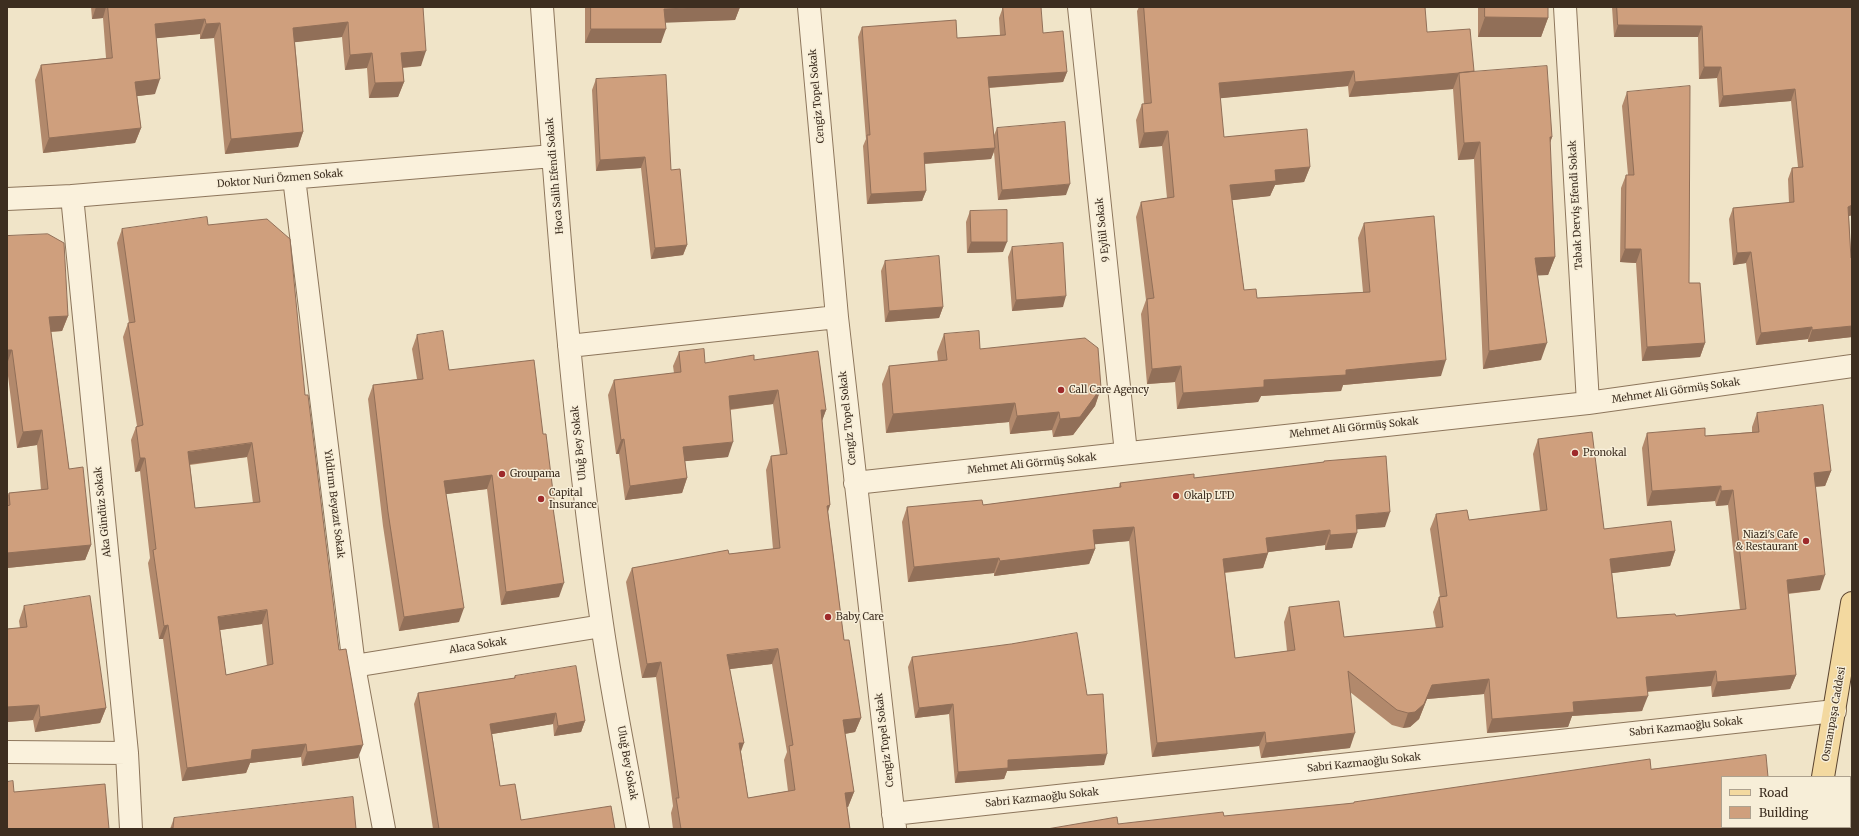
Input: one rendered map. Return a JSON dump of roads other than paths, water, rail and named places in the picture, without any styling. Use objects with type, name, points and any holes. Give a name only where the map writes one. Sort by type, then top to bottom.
[{"type":"main road","name":"Osmanpaşa Caddesi","points":[[1823,776],[1852,603]]},
{"type":"street","name":"Hoca Salih Efendi Sokak","points":[[542,7],[569,346]]},
{"type":"street","name":"Cengiz Topel Sokak","points":[[809,7],[855,484],[894,822]]},
{"type":"street","name":"9 Eylül Sokak","points":[[1079,7],[1126,453]]},
{"type":"street","name":"Tabak Derviş Efendi Sokak","points":[[1565,7],[1588,403]]},
{"type":"street","name":"Doktor Nuri Özmen Sokak","points":[[7,199],[72,196],[553,156]]},
{"type":"street","name":"Yıldirım Beyazıt Sokak","points":[[294,178],[354,666],[384,829]]},
{"type":"street","name":"Aka Gündüz Sokak","points":[[72,196],[127,753],[131,829]]},
{"type":"street","points":[[569,346],[838,317]]},
{"type":"street","name":"Uluğ Bey Sokak","points":[[569,346],[584,487],[602,626],[638,829]]},
{"type":"street","name":"Mehmet Ali Görmüş Sokak","points":[[855,484],[1588,403],[1852,366]]},
{"type":"street","name":"Alaca Sokak","points":[[354,666],[602,626]]},
{"type":"street","name":"Sabri Kazmaoğlu Sokak","points":[[894,822],[1835,711]]},
{"type":"street","points":[[7,752],[127,753]]},
{"type":"place","name":"Call Care Agency","points":[[1061,390]]},
{"type":"place","name":"Pronokal","points":[[1575,453]]},
{"type":"place","name":"Groupama","points":[[502,474]]},
{"type":"place","name":"Okalp LTD","points":[[1176,496]]},
{"type":"place","name":"Capital Insurance","points":[[541,499]]},
{"type":"place","name":"Niazi's Cafe & Restaurant","points":[[1806,541]]},
{"type":"place","name":"Baby Care","points":[[828,617]]}]
